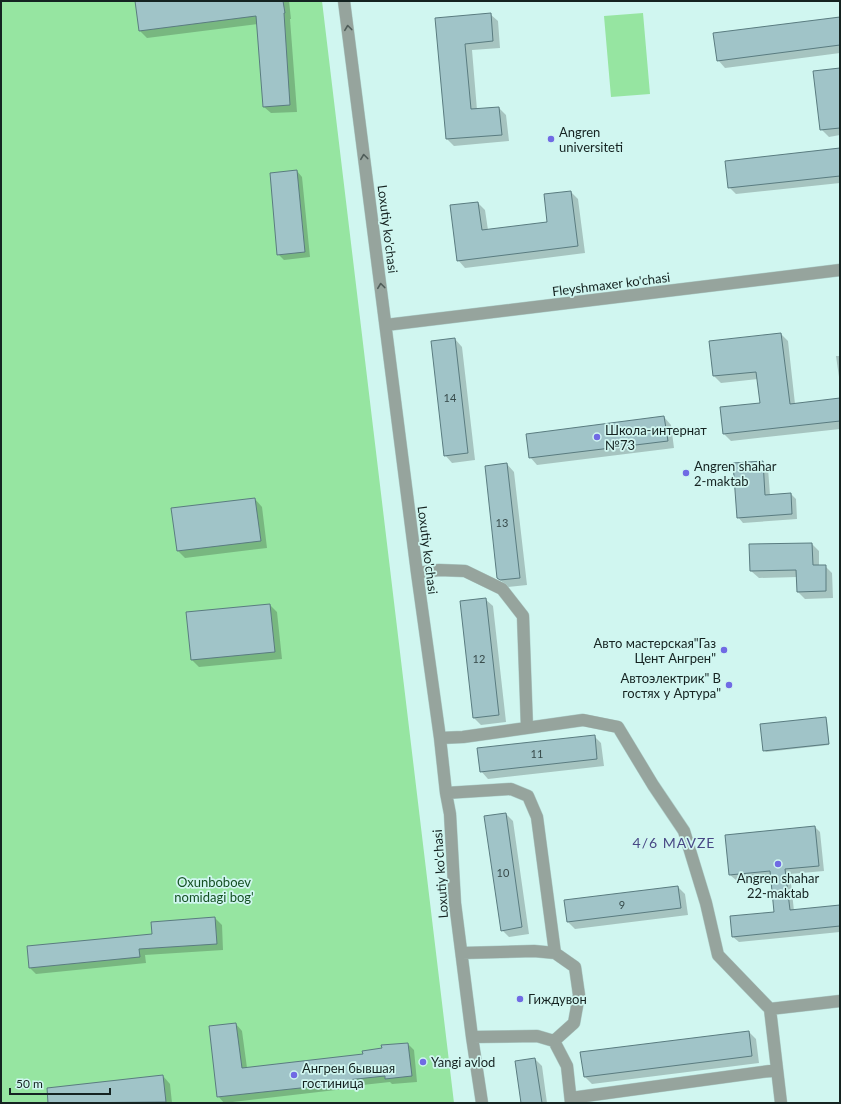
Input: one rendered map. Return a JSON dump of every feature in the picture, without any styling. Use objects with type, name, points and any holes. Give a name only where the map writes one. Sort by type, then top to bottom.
[{"type":"street","name":"Loxutiy ko'chasi","points":[[344,1],[417,573],[450,814],[456,903],[472,1037],[482,1103]]},
{"type":"street","name":"Fleyshmaxer ko'chasi","points":[[386,325],[840,270]]},
{"type":"street","points":[[417,573],[440,570],[465,571],[502,589],[523,616],[527,728]]},
{"type":"street","points":[[440,738],[463,737],[583,720],[618,727],[653,785],[684,831],[706,903],[718,955],[770,1009],[781,1103]]},
{"type":"street","points":[[446,793],[511,789],[528,796],[537,817],[555,953]]},
{"type":"street","points":[[462,953],[534,951],[555,953],[575,967],[579,995],[574,1023],[554,1041]]},
{"type":"street","points":[[770,1009],[840,1001]]},
{"type":"street","points":[[472,1037],[537,1036],[554,1041],[567,1066],[571,1101],[777,1070]]},
{"type":"green space","name":"Oxunboboev nomidagi bog'","points":[[1,1],[322,1],[454,1103],[1,1103]]},
{"type":"green space","points":[[643,13],[650,94],[611,97],[604,16]]},
{"type":"building","points":[[135,1],[283,1],[290,105],[263,107],[256,16],[139,31]]},
{"type":"building","points":[[491,13],[493,41],[465,44],[471,109],[499,107],[502,135],[446,139],[435,18]]},
{"type":"building","points":[[840,17],[840,45],[717,61],[713,33]]},
{"type":"building","points":[[840,68],[840,128],[820,130],[813,71]]},
{"type":"building","points":[[840,148],[840,176],[728,188],[725,161]]},
{"type":"building","points":[[297,170],[305,252],[277,255],[270,173]]},
{"type":"building","points":[[571,191],[578,246],[457,261],[450,205],[478,202],[482,230],[547,222],[544,194]]},
{"type":"building","points":[[781,333],[790,404],[840,398],[840,421],[723,434],[720,407],[760,403],[756,372],[713,376],[709,341]]},
{"type":"building","points":[[455,338],[468,453],[444,456],[431,341]]},
{"type":"building","name":"Школа-интернат №73","points":[[664,416],[668,441],[529,458],[526,434]]},
{"type":"building","points":[[763,461],[765,495],[791,493],[792,514],[737,518],[733,463]]},
{"type":"building","points":[[507,463],[520,578],[500,580],[497,578],[485,466]]},
{"type":"building","points":[[255,498],[261,541],[177,551],[171,508]]},
{"type":"building","points":[[812,543],[813,565],[826,565],[826,591],[797,592],[796,570],[750,571],[749,544]]},
{"type":"building","points":[[486,598],[499,715],[473,718],[460,601]]},
{"type":"building","points":[[270,604],[275,652],[191,660],[186,612]]},
{"type":"building","points":[[826,717],[829,744],[763,751],[760,724]]},
{"type":"building","points":[[595,735],[597,759],[480,772],[477,748]]},
{"type":"building","points":[[506,813],[522,927],[501,931],[484,816]]},
{"type":"building","points":[[815,826],[819,866],[785,869],[790,910],[840,905],[840,926],[732,937],[730,916],[774,912],[770,871],[729,875],[725,835]]},
{"type":"building","points":[[678,886],[681,908],[567,922],[564,900]]},
{"type":"building","points":[[215,917],[217,944],[139,949],[140,957],[29,968],[27,946],[152,934],[151,922]]},
{"type":"building","points":[[236,1023],[242,1068],[363,1054],[362,1051],[382,1048],[381,1045],[408,1043],[412,1076],[385,1079],[385,1076],[347,1080],[347,1083],[217,1097],[209,1026]]},
{"type":"building","points":[[749,1031],[752,1056],[584,1077],[580,1052]]},
{"type":"building","points":[[535,1058],[542,1103],[521,1103],[515,1061]]},
{"type":"building","points":[[163,1075],[166,1102],[48,1103],[47,1088]]},
{"type":"place","name":"Angren universiteti","points":[[551,139]]},
{"type":"place","name":"Школа-интернат №73","points":[[597,437]]},
{"type":"place","name":"Angren shahar 2-maktab","points":[[686,473]]},
{"type":"place","name":"Авто мастерская\"Газ Цент Ангрен\"","points":[[724,650]]},
{"type":"place","name":"Автоэлектрик\" В гостях у Артура\"","points":[[729,685]]},
{"type":"place","name":"Angren shahar 22-maktab","points":[[778,864]]},
{"type":"place","name":"Гиждувон","points":[[520,999]]},
{"type":"place","name":"Yangi avlod","points":[[423,1062]]},
{"type":"place","name":"Ангрен бывшая гостиница","points":[[294,1075]]},
{"type":"district","name":"4/6 MAVZE","points":[[674,842]]}]
